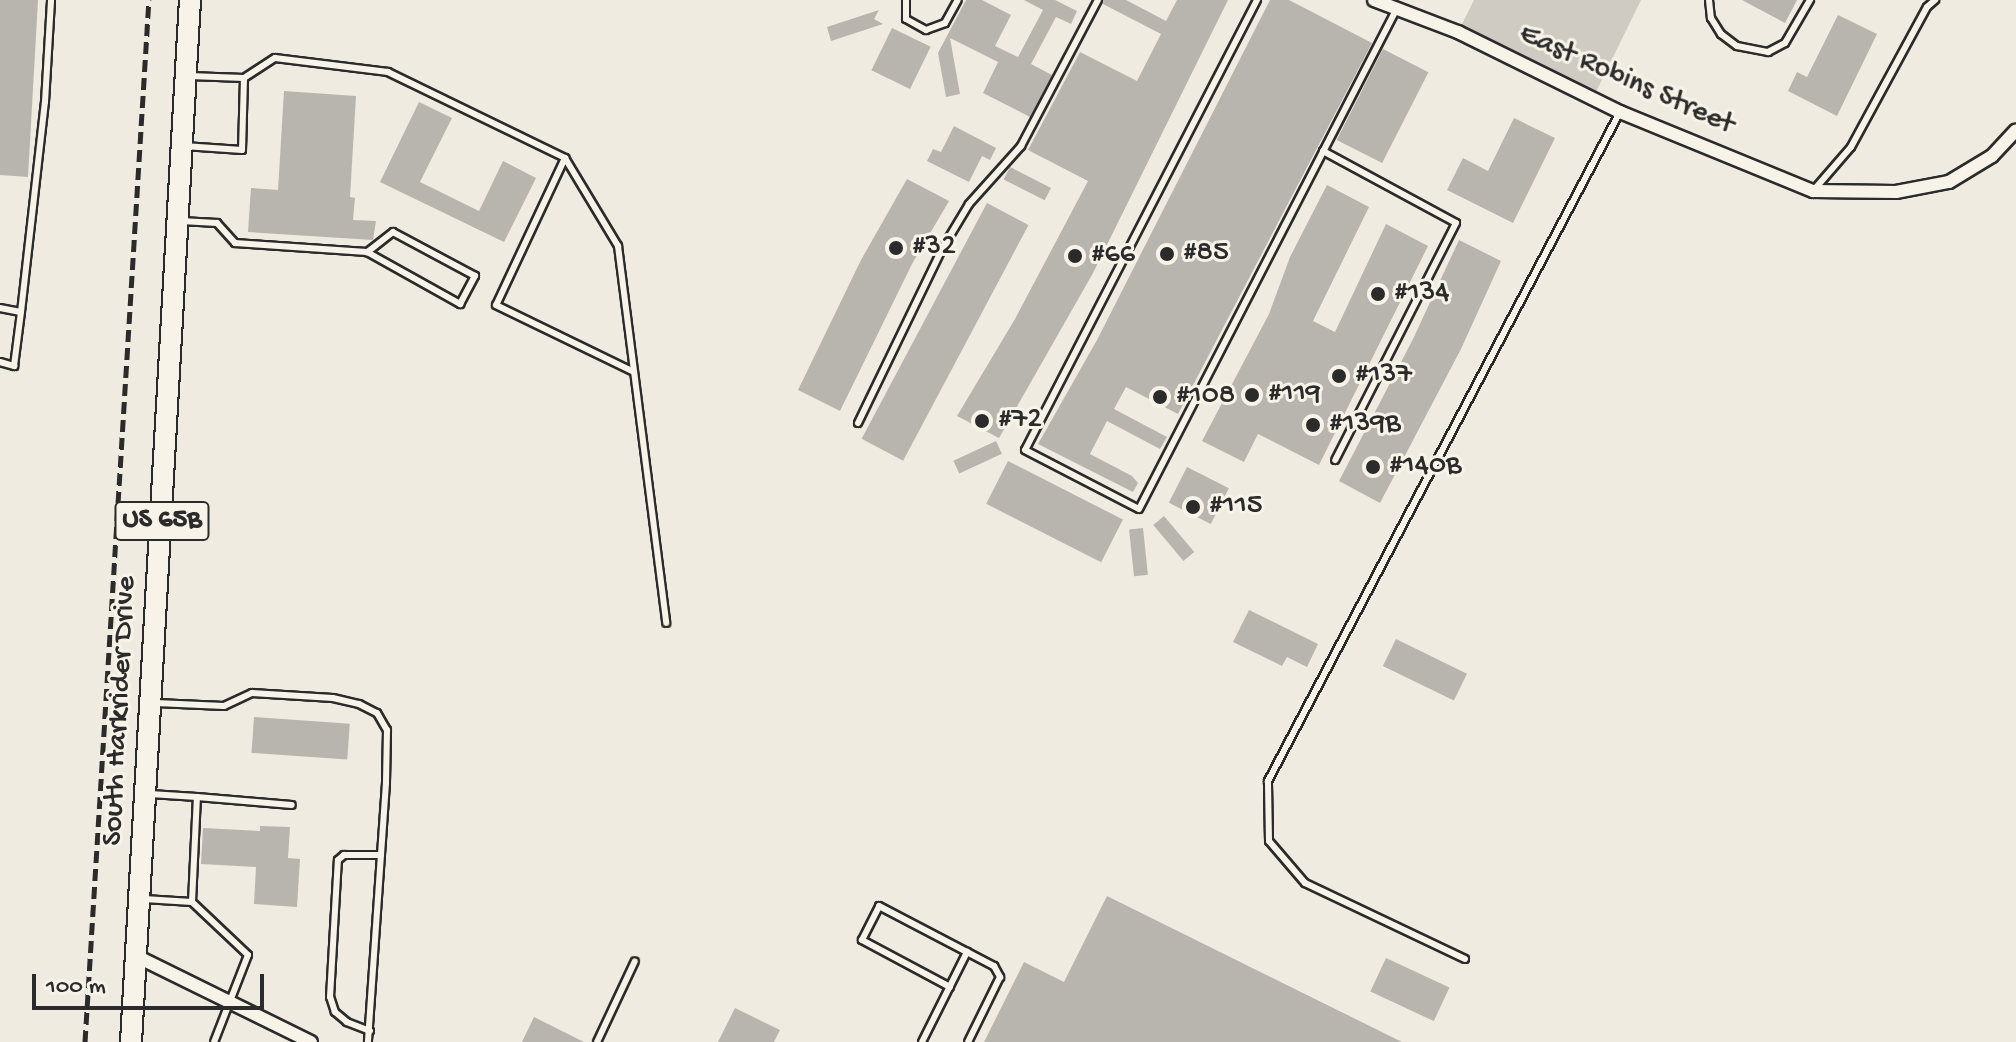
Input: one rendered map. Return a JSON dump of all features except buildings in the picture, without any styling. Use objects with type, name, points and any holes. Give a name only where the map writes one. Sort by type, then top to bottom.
[{"type":"main road","name":"South Harkrider Drive","points":[[131,1042],[190,0]]},
{"type":"street","name":"East Robins Street","points":[[1377,1],[1458,32],[1620,112],[1813,191]]},
{"type":"street","points":[[1813,191],[1896,192],[1949,182],[1992,156],[2016,130]]},
{"type":"street","points":[[136,956],[311,1042]]},
{"type":"lane","points":[[0,362],[14,366],[45,102],[51,0]]},
{"type":"lane","points":[[906,0],[906,19],[926,30],[945,23],[958,0]]},
{"type":"lane","points":[[858,423],[942,249],[969,204],[1021,146],[1098,0]]},
{"type":"lane","points":[[1257,0],[1025,450],[1139,509],[1396,10]]},
{"type":"lane","points":[[1709,0],[1711,18],[1721,34],[1737,46],[1768,52],[1785,43],[1810,0]]},
{"type":"lane","points":[[1813,191],[1851,147],[1927,7],[1935,0]]},
{"type":"lane","points":[[186,76],[244,78],[275,58],[388,72],[565,158],[618,246],[666,623]]},
{"type":"lane","points":[[181,146],[242,150],[244,78]]},
{"type":"lane","points":[[1465,959],[1305,883],[1269,841],[1268,781],[1620,112]]},
{"type":"lane","points":[[1323,151],[1456,223],[1335,460]]},
{"type":"lane","points":[[565,158],[496,305],[634,372]]},
{"type":"lane","points":[[178,221],[217,223],[235,243],[367,252],[460,304],[475,276],[393,232],[367,252]]},
{"type":"lane","points":[[0,308],[21,312]]},
{"type":"lane","points":[[152,703],[224,706],[252,693],[333,698],[359,704],[377,713],[387,730],[368,1042]]},
{"type":"lane","points":[[147,793],[292,805]]},
{"type":"lane","points":[[192,902],[197,797]]},
{"type":"lane","points":[[370,1031],[347,1022],[335,1012],[330,997],[338,860],[344,855],[381,855]]},
{"type":"lane","points":[[139,899],[192,902],[248,955],[214,1042]]},
{"type":"lane","points":[[950,987],[862,940],[879,906],[994,966],[1000,977],[968,1042]]},
{"type":"lane","points":[[922,1042],[967,952]]},
{"type":"lane","points":[[597,1042],[635,961]]},
{"type":"shaded area","points":[[1474,0],[1641,0],[1593,98],[1458,32]]},
{"type":"railway","points":[[85,1042],[149,0]]},
{"type":"place","name":"#32","points":[[896,248]]},
{"type":"place","name":"#85","points":[[1167,254]]},
{"type":"place","name":"#66","points":[[1075,256]]},
{"type":"place","name":"#134","points":[[1378,294]]},
{"type":"place","name":"#137","points":[[1339,376]]},
{"type":"place","name":"#119","points":[[1252,395]]},
{"type":"place","name":"#108","points":[[1160,397]]},
{"type":"place","name":"#72","points":[[982,421]]},
{"type":"place","name":"#139B","points":[[1313,425]]},
{"type":"place","name":"#140B","points":[[1373,467]]},
{"type":"place","name":"#115","points":[[1193,507]]}]
